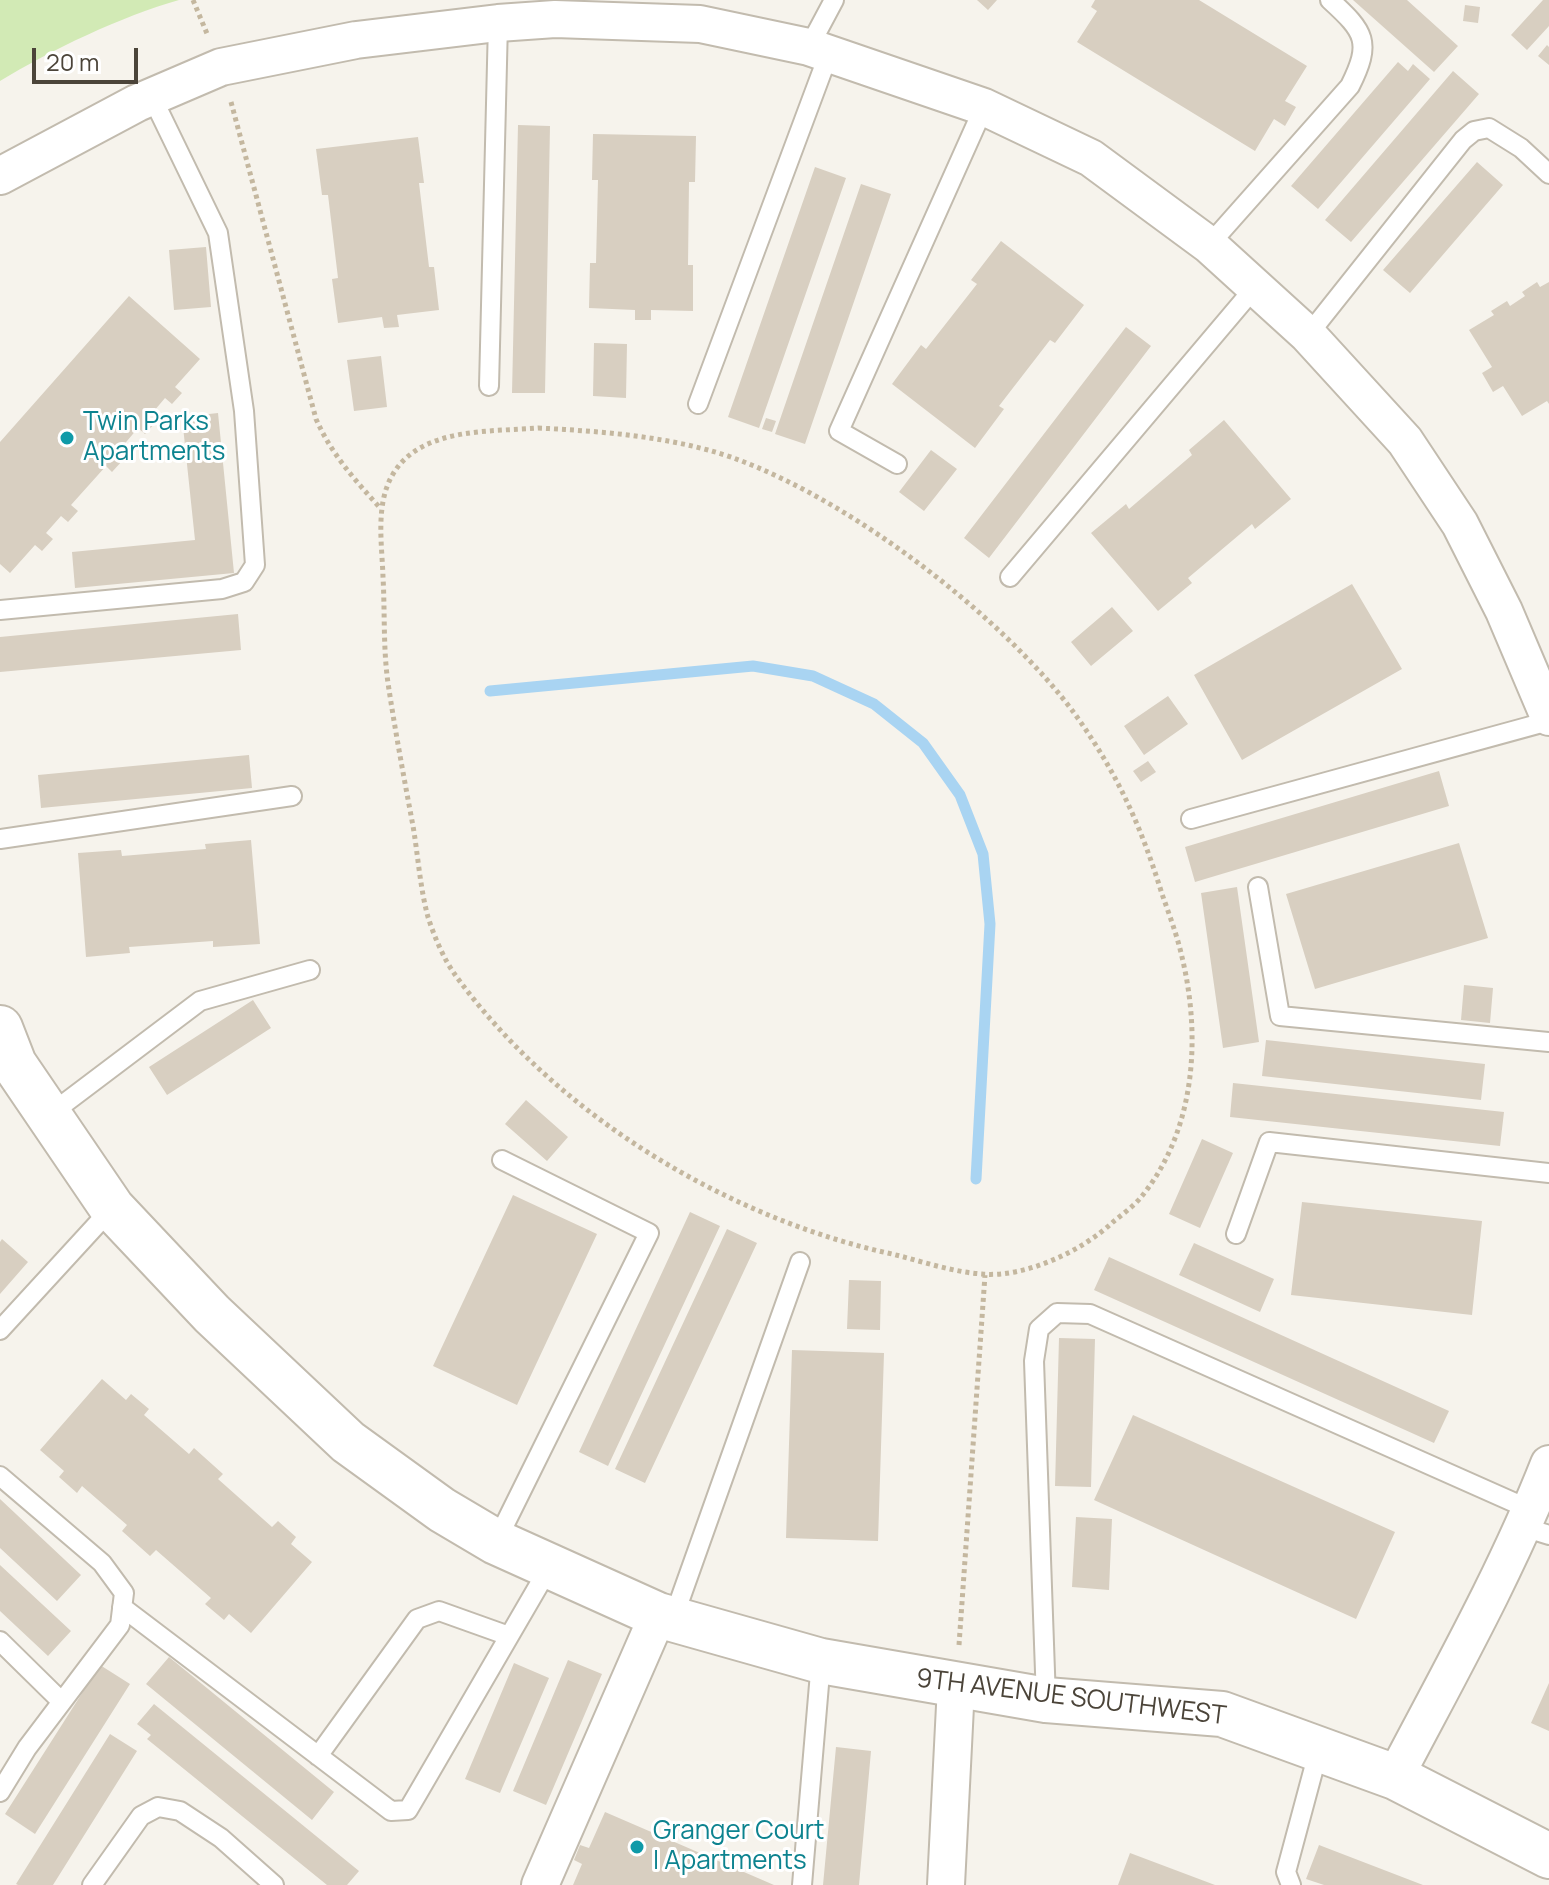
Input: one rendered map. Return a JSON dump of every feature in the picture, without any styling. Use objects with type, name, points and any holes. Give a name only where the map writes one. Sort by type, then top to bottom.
[{"type":"street","points":[[0,176],[152,97],[221,67],[356,40],[498,23],[554,10],[700,24],[819,50],[984,107],[1091,158],[1209,245],[1256,286],[1308,335],[1405,441],[1460,524],[1547,707]]},
{"type":"street","name":"9TH AVENUE SOUTHWEST","points":[[0,1028],[14,1064],[112,1208],[212,1314],[348,1442],[442,1510],[496,1542],[665,1617],[821,1661],[1046,1700],[1222,1714],[1395,1777],[1549,1856]]},
{"type":"street","points":[[1395,1777],[1482,1613],[1534,1524],[1549,1464]]},
{"type":"street","points":[[540,1885],[665,1617]]},
{"type":"street","points":[[946,1885],[956,1686]]},
{"type":"lane","points":[[698,404],[834,0]]},
{"type":"lane","points":[[1209,245],[1350,86],[1363,61],[1362,38],[1354,22],[1330,0]]},
{"type":"lane","points":[[489,386],[498,23]]},
{"type":"lane","points":[[0,610],[222,589],[244,582],[255,565],[244,411],[218,233],[152,97]]},
{"type":"lane","points":[[897,464],[839,431],[984,107]]},
{"type":"lane","points":[[1308,335],[1463,140],[1474,131],[1489,128],[1521,148],[1549,174]]},
{"type":"lane","points":[[1010,577],[1256,286]]},
{"type":"lane","points":[[1191,819],[1547,707]]},
{"type":"lane","points":[[0,839],[292,796]]},
{"type":"lane","points":[[1258,887],[1280,1016],[1549,1042]]},
{"type":"lane","points":[[49,1115],[200,1001],[310,970]]},
{"type":"lane","points":[[1236,1234],[1269,1142],[1549,1173]]},
{"type":"lane","points":[[496,1542],[649,1233],[502,1160]]},
{"type":"lane","points":[[0,1330],[112,1208]]},
{"type":"lane","points":[[665,1617],[800,1262]]},
{"type":"lane","points":[[1046,1700],[1034,1361],[1039,1329],[1057,1313],[1090,1314],[1534,1524]]},
{"type":"lane","points":[[0,1476],[102,1563],[124,1593],[120,1625],[27,1748],[0,1792]]},
{"type":"lane","points":[[122,1607],[391,1811],[408,1810],[550,1566]]},
{"type":"lane","points":[[318,1756],[417,1619],[439,1611],[509,1636]]},
{"type":"lane","points":[[0,1641],[62,1702]]},
{"type":"lane","points":[[802,1885],[821,1661]]},
{"type":"lane","points":[[1291,1885],[1286,1872],[1319,1749]]},
{"type":"lane","points":[[92,1885],[141,1816],[158,1807],[180,1811],[221,1838],[274,1885]]},
{"type":"path","points":[[193,0],[221,67],[316,419],[328,445],[344,468],[381,509]]},
{"type":"path","points":[[538,428],[615,433],[710,450],[791,483],[868,528],[946,585],[1014,647],[1072,710],[1112,769],[1143,833],[1183,958],[1194,1043],[1186,1103],[1169,1152],[1142,1196],[1101,1234],[1045,1265],[985,1275],[874,1250],[768,1216],[689,1177],[613,1128],[551,1080],[493,1022],[450,970],[428,915],[387,676],[381,509],[393,474],[417,448],[454,436],[538,428]]},
{"type":"path","points":[[956,1686],[985,1275]]},
{"type":"green space","points":[[0,0],[179,0],[87,35],[0,81]]},
{"type":"building","points":[[977,0],[997,0],[988,10]]},
{"type":"building","points":[[1095,0],[1199,0],[1307,66],[1285,101],[1296,107],[1285,126],[1274,119],[1255,151],[1077,42],[1097,11],[1091,7]]},
{"type":"building","points":[[1353,0],[1407,0],[1458,46],[1434,72]]},
{"type":"building","points":[[1543,0],[1549,0],[1549,26],[1527,50],[1511,35]]},
{"type":"building","points":[[1465,5],[1480,7],[1478,23],[1463,21]]},
{"type":"building","points":[[1547,45],[1549,47],[1549,65],[1538,56]]},
{"type":"building","points":[[1398,62],[1408,71],[1413,64],[1430,79],[1318,209],[1291,186]]},
{"type":"building","points":[[1453,71],[1479,94],[1351,242],[1325,220]]},
{"type":"building","points":[[518,125],[550,126],[545,393],[512,393]]},
{"type":"building","points":[[593,134],[696,136],[695,182],[689,182],[688,265],[693,265],[693,311],[651,310],[651,320],[635,320],[635,310],[589,308],[590,263],[596,263],[598,180],[592,180]]},
{"type":"building","points":[[418,137],[424,183],[419,183],[429,267],[434,267],[439,310],[397,315],[399,327],[384,328],[382,317],[338,323],[332,279],[338,278],[328,195],[322,195],[316,149]]},
{"type":"building","points":[[1477,162],[1503,185],[1410,293],[1383,270]]},
{"type":"building","points":[[815,167],[846,178],[759,428],[728,417]]},
{"type":"building","points":[[861,184],[891,194],[805,444],[775,434]]},
{"type":"building","points":[[1001,241],[1084,305],[1055,343],[1050,340],[999,406],[1004,409],[975,448],[892,384],[921,345],[926,349],[977,284],[971,280]]},
{"type":"building","points":[[206,247],[211,307],[174,310],[169,250]]},
{"type":"building","points":[[1537,282],[1540,287],[1549,282],[1549,404],[1547,401],[1522,416],[1503,386],[1493,392],[1482,373],[1492,367],[1469,330],[1494,315],[1491,311],[1507,301],[1510,306],[1525,296],[1522,292]]},
{"type":"building","name":"Twin Parks Apartments","points":[[129,296],[200,359],[175,387],[182,393],[172,404],[165,398],[149,417],[156,422],[145,434],[138,428],[116,454],[123,460],[112,472],[106,466],[71,505],[78,511],[68,522],[61,516],[46,533],[53,539],[42,551],[35,545],[10,573],[0,564],[0,442]]},
{"type":"building","points":[[1126,327],[1151,346],[989,558],[964,538]]},
{"type":"building","points":[[594,343],[627,344],[626,398],[593,396]]},
{"type":"building","points":[[381,356],[387,407],[354,411],[347,360]]},
{"type":"building","points":[[218,413],[234,573],[75,588],[72,552],[195,540],[182,417]]},
{"type":"building","points":[[766,418],[776,421],[772,432],[762,429]]},
{"type":"building","points":[[1224,420],[1291,499],[1255,529],[1252,524],[1188,578],[1192,583],[1158,611],[1091,533],[1126,504],[1129,509],[1192,455],[1189,450]]},
{"type":"building","points":[[931,450],[957,469],[924,511],[899,492]]},
{"type":"building","points":[[1352,584],[1402,669],[1242,760],[1194,675]]},
{"type":"building","points":[[1112,607],[1133,631],[1091,666],[1071,642]]},
{"type":"building","points":[[238,614],[241,650],[0,672],[0,637]]},
{"type":"building","points":[[1168,696],[1188,724],[1144,755],[1124,726]]},
{"type":"building","points":[[249,755],[252,788],[41,808],[38,775]]},
{"type":"building","points":[[1148,761],[1156,772],[1141,782],[1133,771]]},
{"type":"building","points":[[1439,771],[1449,806],[1195,882],[1185,847]]},
{"type":"building","points":[[251,840],[260,944],[213,947],[213,941],[129,947],[130,953],[86,957],[78,853],[121,850],[122,856],[206,849],[205,844]]},
{"type":"building","points":[[1459,843],[1488,938],[1315,989],[1286,894]]},
{"type":"building","points":[[1237,887],[1259,1042],[1223,1048],[1201,893]]},
{"type":"building","points":[[1464,985],[1493,988],[1490,1023],[1461,1020]]},
{"type":"building","points":[[253,1000],[271,1028],[167,1095],[149,1067]]},
{"type":"building","points":[[1266,1040],[1485,1064],[1481,1100],[1262,1076]]},
{"type":"building","points":[[1233,1083],[1504,1112],[1500,1146],[1230,1117]]},
{"type":"building","points":[[526,1100],[568,1137],[547,1161],[505,1124]]},
{"type":"building","points":[[1202,1139],[1233,1153],[1200,1228],[1169,1214]]},
{"type":"building","points":[[513,1195],[597,1234],[517,1405],[433,1366]]},
{"type":"building","points":[[1302,1202],[1482,1221],[1472,1315],[1291,1295]]},
{"type":"building","points":[[690,1212],[720,1226],[608,1466],[579,1452]]},
{"type":"building","points":[[727,1229],[757,1243],[645,1483],[615,1469]]},
{"type":"building","points":[[2,1239],[28,1262],[0,1294],[0,1242]]},
{"type":"building","points":[[1194,1243],[1274,1279],[1260,1312],[1179,1275]]},
{"type":"building","points":[[1109,1257],[1449,1411],[1434,1443],[1094,1290]]},
{"type":"building","points":[[849,1280],[881,1281],[880,1330],[847,1329]]},
{"type":"building","points":[[1059,1338],[1095,1339],[1091,1487],[1055,1486]]},
{"type":"building","points":[[792,1350],[884,1353],[878,1541],[786,1538]]},
{"type":"building","points":[[102,1379],[126,1400],[131,1394],[149,1409],[144,1415],[189,1454],[194,1448],[223,1474],[218,1479],[272,1527],[278,1521],[296,1537],[291,1544],[312,1562],[251,1633],[229,1614],[224,1620],[205,1604],[211,1598],[156,1550],[150,1556],[122,1531],[127,1525],[82,1486],[77,1493],[59,1477],[64,1471],[40,1450]]},
{"type":"building","points":[[1133,1415],[1395,1532],[1356,1619],[1094,1500]]},
{"type":"building","points":[[0,1499],[81,1575],[57,1601],[0,1548]]},
{"type":"building","points":[[1076,1517],[1112,1519],[1109,1590],[1072,1587]]},
{"type":"building","points":[[0,1565],[71,1631],[48,1656],[0,1611]]},
{"type":"building","points":[[169,1657],[334,1792],[312,1820],[146,1684]]},
{"type":"building","points":[[568,1660],[602,1674],[546,1805],[513,1791]]},
{"type":"building","points":[[514,1663],[549,1678],[500,1793],[465,1779]]},
{"type":"building","points":[[100,1665],[130,1684],[35,1834],[5,1814]]},
{"type":"building","points":[[1549,1683],[1549,1731],[1531,1723]]},
{"type":"building","points":[[154,1704],[359,1871],[347,1885],[327,1885],[147,1739],[151,1735],[137,1724]]},
{"type":"building","points":[[110,1734],[137,1751],[53,1885],[16,1884]]},
{"type":"building","points":[[836,1747],[871,1751],[859,1885],[823,1885]]},
{"type":"building","name":"Granger Court I Apartments","points":[[605,1812],[774,1885],[573,1885],[582,1864],[574,1860],[580,1845],[589,1848]]},
{"type":"building","points":[[1319,1845],[1423,1885],[1324,1885],[1306,1879]]},
{"type":"building","points":[[1130,1853],[1215,1885],[1118,1885]]},
{"type":"waterway","points":[[490,691],[753,666],[813,676],[874,704],[923,743],[960,795],[983,854],[990,924],[976,1179]]},
{"type":"place","name":"Twin Parks Apartments","points":[[67,438]]},
{"type":"place","name":"Granger Court I Apartments","points":[[637,1847]]}]
